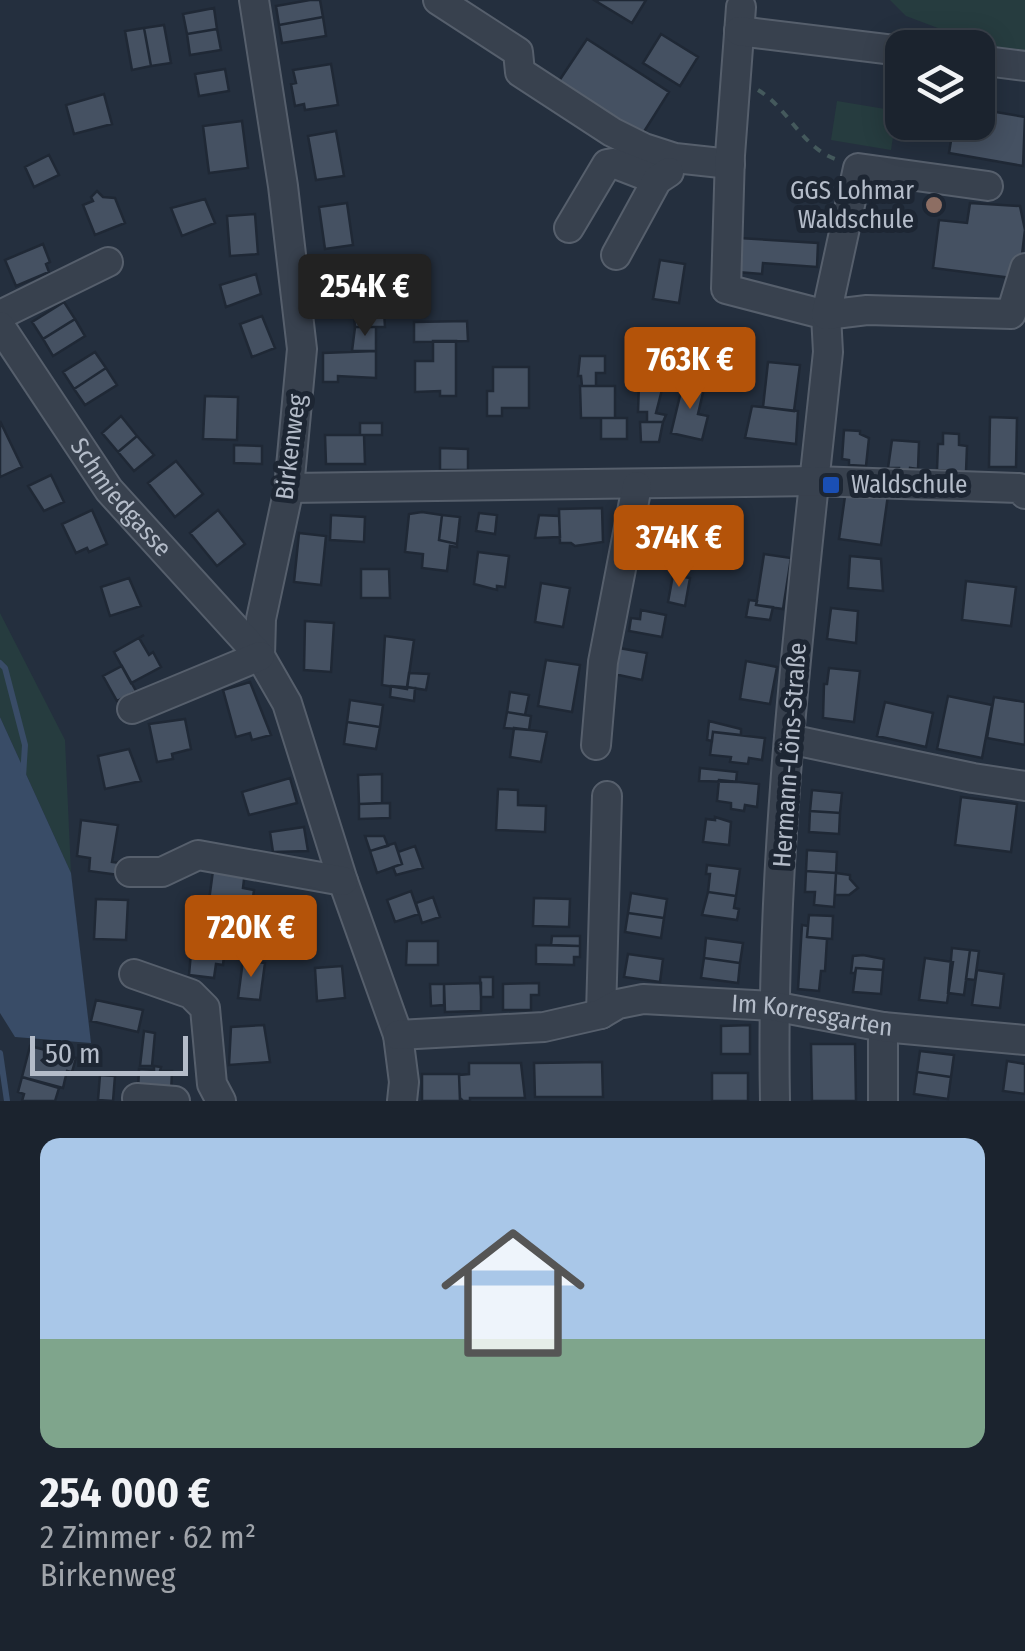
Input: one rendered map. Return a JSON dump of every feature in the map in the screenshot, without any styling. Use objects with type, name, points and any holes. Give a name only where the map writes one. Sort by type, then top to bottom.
[{"type":"street","name":"Birkenweg","points":[[254,0],[283,186],[302,349],[289,488],[261,620],[260,656]]},
{"type":"street","points":[[438,0],[518,52],[520,72],[612,132],[644,148],[686,159],[730,164]]},
{"type":"street","points":[[885,48],[740,19],[726,289],[826,315],[867,310],[1011,314],[1025,268]]},
{"type":"street","points":[[995,62],[1025,66]]},
{"type":"street","points":[[616,255],[657,180],[686,159]]},
{"type":"street","points":[[569,228],[607,164],[657,180]]},
{"type":"street","points":[[858,168],[988,186]]},
{"type":"street","name":"Hermann-Löns-Straße","points":[[775,1101],[773,1006],[789,739],[828,352],[826,315],[858,168]]},
{"type":"street","points":[[0,315],[108,262]]},
{"type":"street","name":"Schmiedgasse","points":[[0,326],[108,490],[260,656],[287,703],[343,881],[398,1034],[404,1082],[402,1101]]},
{"type":"street","points":[[289,488],[814,481],[1019,488],[1025,494]]},
{"type":"street","points":[[590,734],[638,486]]},
{"type":"street","points":[[132,709],[260,656]]},
{"type":"street","points":[[789,739],[1025,786]]},
{"type":"street","points":[[602,1014],[607,796]]},
{"type":"street","points":[[130,872],[162,872],[198,854],[343,881]]},
{"type":"street","points":[[134,974],[191,994],[205,1008],[212,1084],[220,1101]]},
{"type":"street","name":"Im Korresgarten","points":[[398,1034],[509,1031],[602,1014],[618,1004],[643,999],[773,1006],[883,1026],[1025,1040]]},
{"type":"street","points":[[883,1026],[884,1101]]},
{"type":"street","points":[[136,1098],[174,1101]]},
{"type":"path","points":[[778,107],[817,152],[858,168]]},
{"type":"green space","points":[[890,0],[1025,0],[1025,61],[995,50],[995,30],[943,30],[906,16]]},
{"type":"green space","points":[[837,101],[885,109],[885,140],[893,140],[891,150],[831,140]]},
{"type":"green space","points":[[0,613],[65,740],[71,873],[0,717]]},
{"type":"water","points":[[0,717],[71,873],[91,1043],[15,1037],[0,1013]]},
{"type":"building","points":[[320,0],[323,17],[279,25],[276,6]]},
{"type":"building","points":[[594,0],[646,0],[632,23]]},
{"type":"building","points":[[214,8],[217,29],[187,34],[183,14]]},
{"type":"building","points":[[323,17],[326,36],[282,43],[279,25]]},
{"type":"building","points":[[164,25],[171,63],[151,66],[144,28]]},
{"type":"building","points":[[144,28],[151,66],[132,70],[125,31]]},
{"type":"building","points":[[217,29],[221,50],[190,55],[187,34]]},
{"type":"building","points":[[661,34],[698,57],[680,86],[643,63]]},
{"type":"building","points":[[587,39],[669,92],[640,138],[557,84]]},
{"type":"building","points":[[331,64],[338,105],[305,110],[304,104],[295,106],[293,70]]},
{"type":"building","points":[[225,69],[229,91],[199,96],[195,74]]},
{"type":"building","points":[[104,94],[112,124],[74,134],[66,105]]},
{"type":"building","points":[[995,112],[1025,117],[1023,166],[949,153],[951,140],[995,140]]},
{"type":"building","points":[[242,121],[248,168],[209,173],[203,126]]},
{"type":"building","points":[[336,131],[344,176],[316,180],[308,136]]},
{"type":"building","points":[[49,155],[59,175],[34,187],[25,167]]},
{"type":"building","points":[[97,191],[103,197],[115,198],[125,223],[95,235],[83,205],[93,201],[91,197]]},
{"type":"building","points":[[205,199],[215,223],[182,236],[171,208]]},
{"type":"building","points":[[347,203],[353,245],[325,249],[319,207]]},
{"type":"building","points":[[970,203],[1020,206],[1025,230],[1019,279],[933,268],[939,220],[967,223]]},
{"type":"building","points":[[255,214],[258,254],[230,256],[227,216]]},
{"type":"building","points":[[739,238],[818,243],[817,267],[763,263],[762,274],[737,272]]},
{"type":"building","points":[[43,244],[50,262],[46,264],[49,272],[16,286],[5,260]]},
{"type":"building","points":[[660,260],[685,264],[679,303],[653,299]]},
{"type":"building","points":[[256,274],[261,294],[226,307],[220,285]]},
{"type":"building","points":[[374,276],[376,292],[362,294],[365,315],[332,318],[328,281]]},
{"type":"building","points":[[64,302],[75,319],[43,339],[32,322]]},
{"type":"building","points":[[384,312],[385,327],[355,327],[354,316]]},
{"type":"building","points":[[262,316],[275,348],[252,357],[240,324]]},
{"type":"building","points":[[75,319],[85,336],[53,356],[43,339]]},
{"type":"building","points":[[467,321],[468,341],[414,342],[414,322]]},
{"type":"building","points":[[355,327],[376,327],[376,351],[352,351]]},
{"type":"building","points":[[433,341],[456,341],[456,396],[440,396],[440,391],[415,392],[415,361],[433,361]]},
{"type":"building","points":[[652,350],[668,350],[656,413],[666,415],[663,422],[647,422],[647,412],[638,412],[640,355],[652,355]]},
{"type":"building","points":[[376,351],[376,378],[338,376],[338,382],[323,382],[323,353]]},
{"type":"building","points":[[95,352],[106,368],[74,389],[63,372]]},
{"type":"building","points":[[580,356],[605,356],[605,373],[596,373],[596,386],[582,386],[578,376]]},
{"type":"building","points":[[768,362],[800,365],[794,411],[763,407]]},
{"type":"building","points":[[493,367],[529,367],[529,408],[502,408],[502,416],[487,416],[487,391],[493,391]]},
{"type":"building","points":[[106,368],[117,385],[85,405],[74,389]]},
{"type":"building","points":[[684,379],[705,384],[698,414],[708,416],[702,440],[671,433]]},
{"type":"building","points":[[580,386],[615,386],[615,418],[581,418]]},
{"type":"building","points":[[205,396],[238,397],[237,440],[203,439]]},
{"type":"building","points":[[752,406],[798,411],[796,444],[745,438]]},
{"type":"building","points":[[121,416],[137,436],[118,452],[102,433]]},
{"type":"building","points":[[990,417],[1017,418],[1016,467],[989,467]]},
{"type":"building","points":[[601,418],[627,418],[627,439],[601,439]]},
{"type":"building","points":[[0,421],[22,467],[0,477]]},
{"type":"building","points":[[640,422],[663,422],[659,442],[641,442]]},
{"type":"building","points":[[360,423],[382,423],[382,435],[360,435]]},
{"type":"building","points":[[844,430],[860,431],[869,438],[866,466],[849,465],[849,460],[842,459]]},
{"type":"building","points":[[943,433],[959,434],[959,445],[967,446],[966,472],[937,470],[938,444],[943,444]]},
{"type":"building","points":[[325,435],[364,435],[365,464],[326,464]]},
{"type":"building","points":[[137,436],[154,455],[134,471],[118,452]]},
{"type":"building","points":[[892,440],[919,442],[918,469],[910,468],[909,474],[899,474],[899,468],[888,468]]},
{"type":"building","points":[[234,445],[262,446],[262,464],[234,463]]},
{"type":"building","points":[[440,448],[468,449],[468,470],[440,470]]},
{"type":"building","points":[[176,461],[203,494],[175,517],[148,483]]},
{"type":"building","points":[[51,475],[64,502],[44,511],[28,486]]},
{"type":"building","points":[[846,489],[888,495],[881,545],[839,539]]},
{"type":"building","points":[[602,508],[603,542],[575,546],[560,543],[559,509]]},
{"type":"building","points":[[92,510],[107,544],[76,553],[62,524]]},
{"type":"building","points":[[218,510],[245,544],[217,566],[190,533]]},
{"type":"building","points":[[479,513],[497,515],[495,534],[476,531]]},
{"type":"building","points":[[409,514],[442,515],[439,540],[457,544],[450,546],[447,571],[422,568],[423,554],[405,552]]},
{"type":"building","points":[[708,514],[741,519],[736,555],[703,550]]},
{"type":"building","points":[[331,515],[365,517],[364,542],[330,540]]},
{"type":"building","points":[[442,515],[460,517],[457,544],[439,540]]},
{"type":"building","points":[[539,515],[559,516],[560,537],[535,538]]},
{"type":"building","points":[[648,516],[682,523],[673,567],[639,560]]},
{"type":"building","points":[[299,533],[326,536],[321,585],[294,582]]},
{"type":"building","points":[[478,552],[509,556],[505,587],[497,586],[497,590],[474,584]]},
{"type":"building","points":[[764,554],[791,558],[783,609],[756,605]]},
{"type":"building","points":[[850,556],[881,559],[883,591],[848,588]]},
{"type":"building","points":[[361,569],[389,569],[390,598],[361,598]]},
{"type":"building","points":[[673,575],[690,578],[685,606],[668,602]]},
{"type":"building","points":[[129,578],[141,606],[110,616],[101,587]]},
{"type":"building","points":[[966,581],[1016,587],[1011,626],[962,620]]},
{"type":"building","points":[[541,583],[570,588],[563,627],[535,622]]},
{"type":"building","points":[[749,600],[773,607],[770,620],[746,617]]},
{"type":"building","points":[[831,608],[858,611],[856,643],[827,639]]},
{"type":"building","points":[[641,610],[666,615],[662,637],[629,631],[631,618],[640,619]]},
{"type":"building","points":[[305,621],[334,623],[331,672],[304,670]]},
{"type":"building","points":[[144,635],[139,638],[161,667],[131,683],[114,652]]},
{"type":"building","points":[[385,636],[414,640],[407,689],[382,685]]},
{"type":"building","points":[[619,648],[647,653],[642,680],[614,674]]},
{"type":"building","points":[[546,660],[580,665],[572,712],[538,706]]},
{"type":"building","points":[[746,661],[777,667],[770,704],[740,699]]},
{"type":"building","points":[[122,666],[136,691],[117,701],[103,676]]},
{"type":"building","points":[[829,668],[860,671],[854,722],[823,718],[824,684]]},
{"type":"building","points":[[409,673],[429,674],[426,690],[407,687]]},
{"type":"building","points":[[250,682],[271,735],[252,740],[250,733],[236,737],[223,690]]},
{"type":"building","points":[[391,686],[415,688],[414,701],[390,697]]},
{"type":"building","points":[[510,692],[529,695],[525,715],[507,712]]},
{"type":"building","points":[[948,696],[992,705],[982,758],[937,749]]},
{"type":"building","points":[[994,697],[1025,702],[1025,745],[987,738]]},
{"type":"building","points":[[350,700],[383,705],[380,727],[347,722]]},
{"type":"building","points":[[885,702],[933,713],[926,747],[877,736]]},
{"type":"building","points":[[507,712],[531,716],[529,730],[504,728]]},
{"type":"building","points":[[185,719],[191,749],[157,762],[149,724]]},
{"type":"building","points":[[709,721],[741,729],[741,735],[713,732],[712,741],[707,740]]},
{"type":"building","points":[[347,722],[380,727],[376,749],[344,744]]},
{"type":"building","points":[[514,728],[547,732],[541,762],[510,757]]},
{"type":"building","points":[[713,732],[765,738],[762,760],[749,758],[748,764],[710,755]]},
{"type":"building","points":[[129,749],[141,781],[105,789],[98,756]]},
{"type":"building","points":[[700,768],[737,772],[736,782],[699,781]]},
{"type":"building","points":[[382,774],[382,803],[359,804],[358,775]]},
{"type":"building","points":[[290,778],[297,803],[249,815],[242,792]]},
{"type":"building","points":[[719,780],[759,784],[757,807],[745,805],[744,811],[717,801]]},
{"type":"building","points":[[498,789],[518,790],[518,805],[546,806],[545,832],[496,830]]},
{"type":"building","points":[[812,790],[842,793],[840,813],[810,811]]},
{"type":"building","points":[[961,797],[1017,804],[1011,852],[955,845]]},
{"type":"building","points":[[390,803],[390,818],[359,819],[359,804]]},
{"type":"building","points":[[810,811],[840,813],[839,834],[809,832]]},
{"type":"building","points":[[715,817],[731,822],[729,845],[703,842],[706,819]]},
{"type":"building","points":[[81,820],[118,825],[112,862],[120,863],[119,875],[89,871],[90,858],[77,856]]},
{"type":"building","points":[[304,827],[308,851],[273,852],[270,832]]},
{"type":"building","points":[[365,836],[384,836],[388,846],[370,851]]},
{"type":"building","points":[[395,843],[402,864],[377,873],[370,851]]},
{"type":"building","points":[[415,846],[423,868],[396,875],[393,867],[402,864],[398,852]]},
{"type":"building","points":[[807,850],[837,852],[836,873],[806,871]]},
{"type":"building","points":[[214,863],[245,871],[243,888],[254,890],[251,913],[208,908]]},
{"type":"building","points":[[707,865],[740,869],[736,896],[708,892]]},
{"type":"building","points":[[806,871],[836,873],[834,907],[814,905],[815,892],[805,892]]},
{"type":"building","points":[[836,873],[850,875],[858,888],[849,895],[835,895]]},
{"type":"building","points":[[411,891],[419,914],[395,922],[387,900]]},
{"type":"building","points":[[708,892],[736,896],[737,920],[702,915]]},
{"type":"building","points":[[631,893],[667,899],[664,918],[628,913]]},
{"type":"building","points":[[433,897],[440,917],[422,923],[416,903]]},
{"type":"building","points":[[534,898],[570,899],[569,927],[533,926]]},
{"type":"building","points":[[96,899],[128,900],[126,940],[94,939]]},
{"type":"building","points":[[273,903],[306,903],[306,922],[300,922],[300,936],[273,936]]},
{"type":"building","points":[[208,908],[229,910],[225,947],[204,944]]},
{"type":"building","points":[[628,913],[664,918],[661,938],[625,932]]},
{"type":"building","points":[[809,915],[833,916],[832,939],[807,937]]},
{"type":"building","points":[[802,925],[808,926],[807,937],[827,939],[819,991],[798,989]]},
{"type":"building","points":[[552,936],[580,936],[580,946],[551,945]]},
{"type":"building","points":[[706,938],[743,943],[740,963],[704,958]]},
{"type":"building","points":[[407,941],[438,941],[438,965],[406,965]]},
{"type":"building","points":[[202,944],[225,947],[223,965],[216,964],[214,978],[189,975],[191,953],[200,954]]},
{"type":"building","points":[[536,945],[580,946],[580,957],[574,957],[574,965],[536,964]]},
{"type":"building","points":[[952,948],[970,950],[964,995],[948,993]]},
{"type":"building","points":[[970,950],[979,951],[975,980],[966,979]]},
{"type":"building","points":[[628,954],[663,959],[660,982],[624,977]]},
{"type":"building","points":[[853,956],[884,959],[883,970],[856,968],[851,973]]},
{"type":"building","points":[[704,958],[740,963],[738,983],[701,978]]},
{"type":"building","points":[[925,958],[953,962],[947,1003],[919,1000]]},
{"type":"building","points":[[243,960],[265,963],[260,1000],[238,998]]},
{"type":"building","points":[[342,966],[345,998],[317,1001],[315,968]]},
{"type":"building","points":[[856,968],[883,970],[881,994],[853,992]]},
{"type":"building","points":[[977,970],[1004,974],[1000,1008],[972,1005]]},
{"type":"building","points":[[480,977],[493,977],[493,997],[481,997]]},
{"type":"building","points":[[481,983],[481,1011],[445,1012],[444,984]]},
{"type":"building","points":[[539,983],[539,995],[531,995],[531,1010],[503,1010],[503,984]]},
{"type":"building","points":[[430,984],[444,984],[444,1005],[431,1006]]},
{"type":"building","points":[[96,1000],[143,1010],[138,1032],[91,1021]]},
{"type":"building","points":[[264,1025],[270,1062],[229,1065],[231,1027]]},
{"type":"building","points":[[750,1025],[750,1054],[721,1054],[721,1026]]},
{"type":"building","points":[[144,1031],[155,1033],[152,1066],[140,1066]]},
{"type":"building","points":[[811,1044],[855,1044],[856,1101],[812,1101]]},
{"type":"building","points":[[30,1046],[76,1058],[72,1072],[67,1071],[63,1088],[22,1077]]},
{"type":"building","points":[[920,1051],[954,1055],[951,1077],[917,1072]]},
{"type":"building","points":[[1007,1061],[1025,1064],[1025,1094],[1003,1091]]},
{"type":"building","points":[[602,1062],[603,1097],[535,1097],[534,1063]]},
{"type":"building","points":[[469,1063],[521,1063],[525,1098],[463,1101],[459,1075],[469,1074]]},
{"type":"building","points":[[154,1066],[161,1067],[160,1071],[172,1071],[171,1094],[138,1092],[139,1069],[154,1070]]},
{"type":"building","points":[[917,1072],[951,1077],[948,1099],[914,1094]]},
{"type":"building","points":[[712,1073],[748,1073],[748,1101],[712,1101]]},
{"type":"building","points":[[422,1074],[459,1074],[460,1101],[422,1101]]},
{"type":"building","points":[[100,1075],[115,1076],[113,1101],[98,1100]]},
{"type":"building","points":[[22,1077],[59,1088],[55,1101],[22,1101],[24,1094],[18,1092]]},
{"type":"waterway","points":[[0,663],[5,668],[25,745],[23,777]]},
{"type":"waterway","points":[[0,1053],[7,1101]]},
{"type":"place","name":"GGS Lohmar Waldschule","points":[[934,205]]},
{"type":"place","name":"Waldschule","points":[[831,485]]}]
